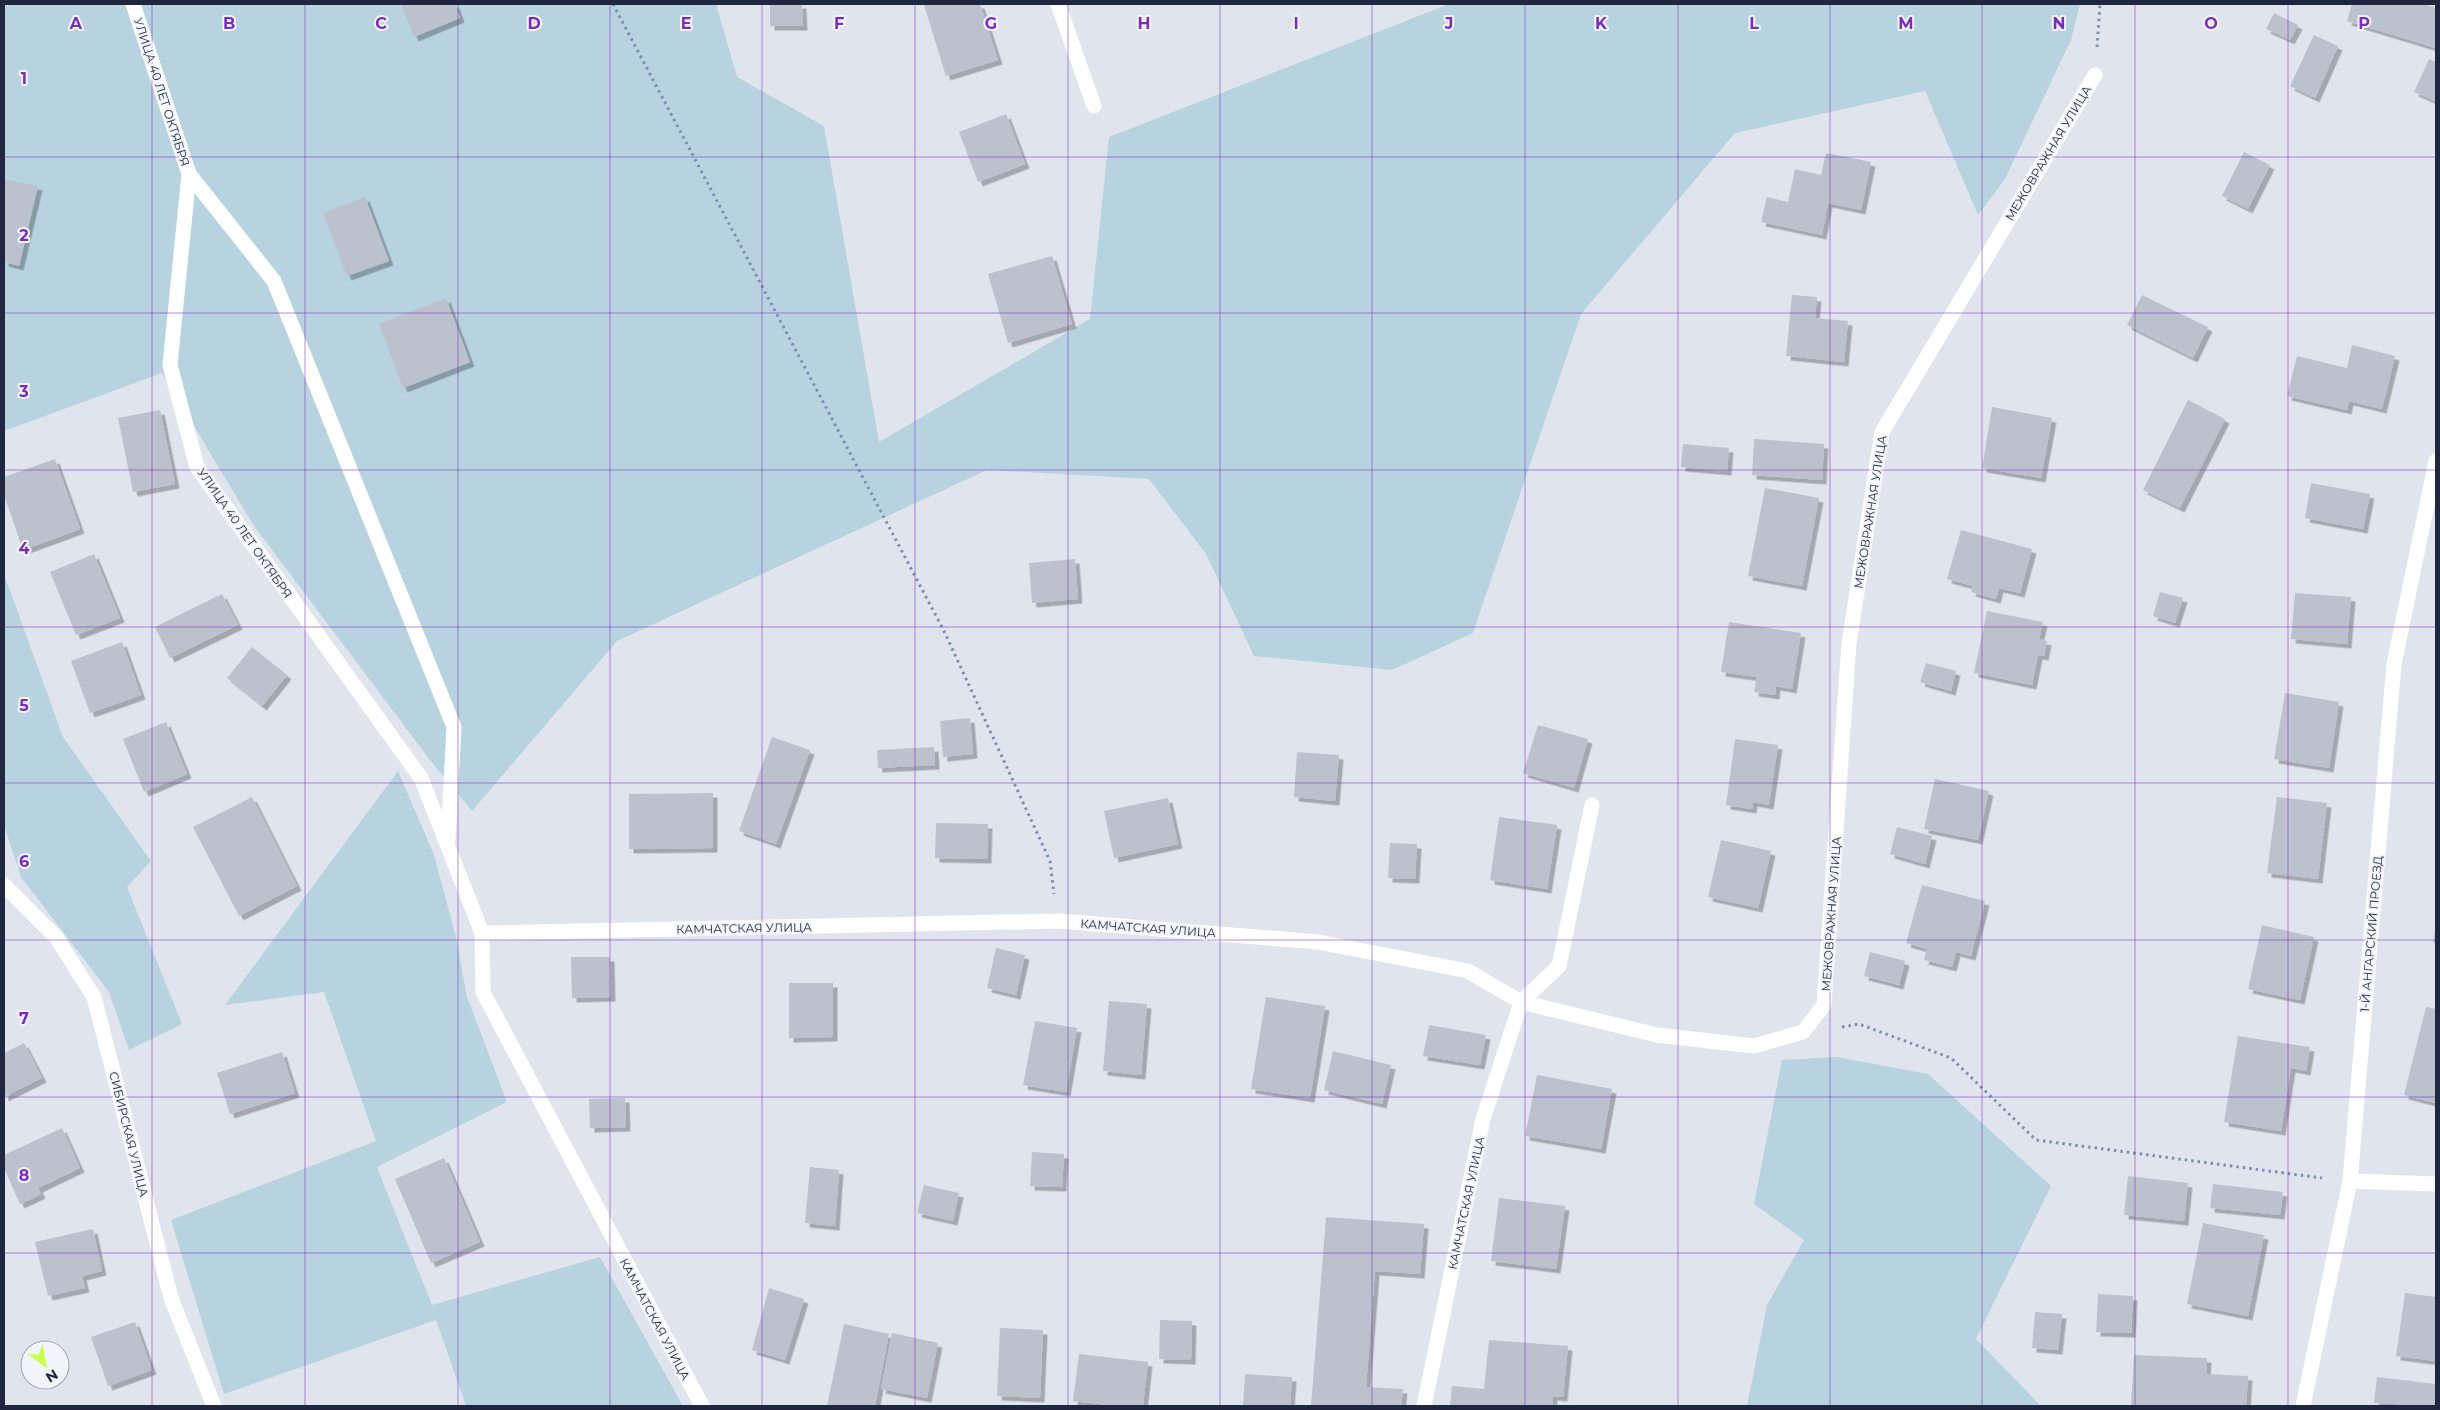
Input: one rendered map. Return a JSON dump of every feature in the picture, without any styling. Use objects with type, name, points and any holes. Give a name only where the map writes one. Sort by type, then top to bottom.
[{"type":"street","name":"УЛИЦА 40 ЛЕТ ОКТЯБРЯ","points":[[133,4],[189,174],[170,365],[197,467],[420,778],[482,933]]},
{"type":"street","points":[[1058,4],[1094,106]]},
{"type":"street","name":"МЕЖОВРАЖНАЯ УЛИЦА","points":[[1804,1032],[1824,1005],[1849,643],[1882,432],[2095,75]]},
{"type":"street","points":[[189,174],[274,281],[454,727],[448,846]]},
{"type":"street","name":"1-Й АНГАРСКИЙ ПРОЕЗД","points":[[2303,1406],[2350,1182],[2394,664],[2436,461]]},
{"type":"street","points":[[1520,1002],[1559,966],[1592,805]]},
{"type":"street","name":"СИБИРСКАЯ УЛИЦА","points":[[4,886],[56,937],[94,997],[171,1298],[214,1406]]},
{"type":"street","name":"КАМЧАТСКАЯ УЛИЦА","points":[[702,1406],[483,992],[482,933],[1058,921],[1318,942],[1468,971],[1520,1002],[1657,1035],[1754,1046],[1804,1032]]},
{"type":"street","name":"КАМЧАТСКАЯ УЛИЦА","points":[[1424,1406],[1483,1119],[1520,1002]]},
{"type":"street","points":[[2350,1182],[2436,1184]]},
{"type":"path","points":[[613,4],[944,631],[1050,861],[1058,921]]},
{"type":"path","points":[[2095,75],[2100,4]]},
{"type":"path","points":[[1804,1032],[1859,1024],[1951,1058],[2036,1140],[2350,1182]]},
{"type":"shaded area","points":[[4,4],[716,4],[737,77],[824,126],[879,442],[1090,319],[1109,137],[1449,4],[2080,4],[2071,40],[2005,179],[1978,215],[1925,91],[1735,133],[1581,314],[1473,633],[1392,670],[1254,656],[1206,554],[1149,479],[987,470],[617,641],[472,811],[430,760],[254,526],[162,373],[4,431]]},
{"type":"shaded area","points":[[4,574],[63,737],[151,861],[127,887],[182,1024],[129,1050],[109,992],[21,877],[4,825]]},
{"type":"shaded area","points":[[398,771],[434,855],[456,937],[467,997],[507,1102],[377,1167],[432,1305],[600,1257],[683,1406],[466,1406],[436,1320],[224,1394],[171,1220],[376,1141],[324,992],[225,1005]]},
{"type":"shaded area","points":[[1837,1057],[1928,1074],[2051,1186],[1976,1339],[2041,1406],[1747,1406],[1767,1305],[1804,1240],[1754,1204],[1782,1060]]},
{"type":"building","points":[[401,4],[455,4],[460,18],[414,37]]},
{"type":"building","points":[[770,4],[802,4],[803,26],[770,26]]},
{"type":"building","points":[[980,4],[998,60],[946,76],[924,5]]},
{"type":"building","points":[[2352,4],[2424,4],[2436,8],[2436,48],[2347,21]]},
{"type":"building","points":[[2274,13],[2298,25],[2290,40],[2266,29]]},
{"type":"building","points":[[2314,35],[2338,46],[2315,98],[2290,86]]},
{"type":"building","points":[[2429,59],[2436,62],[2435,101],[2414,92]]},
{"type":"building","points":[[1006,114],[1025,164],[978,182],[959,132]]},
{"type":"building","points":[[2244,152],[2270,165],[2248,209],[2222,196]]},
{"type":"building","points":[[1826,153],[1871,162],[1861,210],[1828,203],[1822,235],[1761,222],[1767,197],[1788,202],[1795,169],[1821,175]]},
{"type":"building","points":[[4,179],[38,186],[19,266],[4,262]]},
{"type":"building","points":[[365,197],[389,261],[347,276],[323,213]]},
{"type":"building","points":[[1052,256],[1072,324],[1008,343],[988,274]]},
{"type":"building","points":[[1792,295],[1817,297],[1815,318],[1848,321],[1844,362],[1786,356]]},
{"type":"building","points":[[2142,295],[2208,327],[2193,358],[2127,325]]},
{"type":"building","points":[[446,298],[470,362],[403,388],[379,324]]},
{"type":"building","points":[[2352,345],[2395,356],[2382,409],[2349,401],[2347,410],[2287,396],[2297,356],[2347,368]]},
{"type":"building","points":[[2188,400],[2225,419],[2180,508],[2143,490]]},
{"type":"building","points":[[1992,407],[2052,418],[2041,478],[1982,468]]},
{"type":"building","points":[[160,410],[175,484],[133,492],[118,418]]},
{"type":"building","points":[[1754,439],[1824,444],[1822,480],[1752,475]]},
{"type":"building","points":[[1683,444],[1729,448],[1727,471],[1681,467]]},
{"type":"building","points":[[55,459],[80,529],[23,550],[4,495],[4,477]]},
{"type":"building","points":[[2311,483],[2370,494],[2363,529],[2305,518]]},
{"type":"building","points":[[1765,488],[1819,498],[1802,586],[1748,576]]},
{"type":"building","points":[[1961,530],[2032,549],[2020,593],[1999,588],[1996,599],[1971,592],[1973,586],[1947,579]]},
{"type":"building","points":[[94,554],[120,618],[76,635],[50,572]]},
{"type":"building","points":[[1075,559],[1078,599],[1032,603],[1029,563]]},
{"type":"building","points":[[2160,592],[2183,598],[2175,623],[2153,616]]},
{"type":"building","points":[[2295,593],[2351,597],[2347,644],[2291,639]]},
{"type":"building","points":[[222,594],[238,625],[170,658],[155,627]]},
{"type":"building","points":[[1987,611],[2043,622],[2039,639],[2047,641],[2044,656],[2038,655],[2032,685],[1974,673]]},
{"type":"building","points":[[1729,622],[1801,633],[1792,689],[1776,686],[1775,695],[1754,692],[1757,677],[1721,672]]},
{"type":"building","points":[[122,642],[141,695],[90,713],[71,661]]},
{"type":"building","points":[[252,647],[287,675],[262,706],[227,678]]},
{"type":"building","points":[[1926,663],[1956,671],[1951,691],[1920,682]]},
{"type":"building","points":[[2285,693],[2339,702],[2329,768],[2274,759]]},
{"type":"building","points":[[970,718],[973,754],[943,757],[940,721]]},
{"type":"building","points":[[166,722],[187,774],[144,792],[123,739]]},
{"type":"building","points":[[1538,725],[1588,739],[1574,788],[1523,773]]},
{"type":"building","points":[[772,737],[810,750],[776,844],[739,831]]},
{"type":"building","points":[[1735,739],[1778,745],[1769,805],[1753,802],[1752,809],[1726,805]]},
{"type":"building","points":[[934,747],[935,765],[878,768],[877,750]]},
{"type":"building","points":[[1297,752],[1339,755],[1335,801],[1294,797]]},
{"type":"building","points":[[1935,779],[1989,791],[1978,840],[1924,829]]},
{"type":"building","points":[[713,793],[713,848],[629,849],[629,794]]},
{"type":"building","points":[[252,797],[297,886],[239,916],[193,827]]},
{"type":"building","points":[[2277,797],[2327,803],[2318,879],[2267,873]]},
{"type":"building","points":[[1168,798],[1178,844],[1114,858],[1104,811]]},
{"type":"building","points":[[1499,817],[1557,825],[1547,889],[1490,880]]},
{"type":"building","points":[[936,823],[988,824],[987,859],[935,858]]},
{"type":"building","points":[[1897,827],[1932,836],[1925,864],[1890,854]]},
{"type":"building","points":[[1721,840],[1771,851],[1758,908],[1708,897]]},
{"type":"building","points":[[1390,843],[1417,844],[1415,879],[1388,878]]},
{"type":"building","points":[[1922,885],[1985,901],[1971,956],[1956,952],[1952,967],[1924,960],[1927,949],[1906,943]]},
{"type":"building","points":[[2262,925],[2314,937],[2300,1000],[2248,989]]},
{"type":"building","points":[[2435,931],[2436,943],[2433,943]]},
{"type":"building","points":[[996,948],[1025,955],[1016,995],[987,988]]},
{"type":"building","points":[[1870,952],[1905,961],[1899,985],[1864,976]]},
{"type":"building","points":[[571,957],[610,957],[611,997],[572,998]]},
{"type":"building","points":[[789,983],[833,983],[833,1037],[789,1038]]},
{"type":"building","points":[[1266,997],[1325,1006],[1310,1098],[1251,1089]]},
{"type":"building","points":[[1109,1001],[1147,1004],[1141,1075],[1103,1071]]},
{"type":"building","points":[[2426,1007],[2436,1009],[2436,1103],[2404,1095]]},
{"type":"building","points":[[1035,1021],[1077,1028],[1066,1092],[1023,1085]]},
{"type":"building","points":[[1429,1025],[1486,1035],[1480,1065],[1423,1056]]},
{"type":"building","points":[[2238,1036],[2310,1047],[2306,1071],[2291,1068],[2281,1131],[2224,1122]]},
{"type":"building","points":[[24,1043],[42,1078],[4,1097],[4,1053]]},
{"type":"building","points":[[1333,1051],[1391,1065],[1382,1104],[1324,1090]]},
{"type":"building","points":[[282,1052],[295,1093],[230,1114],[217,1073]]},
{"type":"building","points":[[1537,1075],[1612,1089],[1601,1149],[1525,1136]]},
{"type":"building","points":[[625,1098],[626,1127],[590,1128],[589,1099]]},
{"type":"building","points":[[62,1128],[80,1168],[38,1188],[41,1194],[20,1204],[4,1168],[4,1155]]},
{"type":"building","points":[[1032,1152],[1064,1154],[1062,1187],[1030,1186]]},
{"type":"building","points":[[444,1158],[480,1242],[431,1263],[395,1179]]},
{"type":"building","points":[[810,1167],[839,1170],[835,1226],[805,1223]]},
{"type":"building","points":[[2128,1176],[2188,1183],[2184,1221],[2124,1215]]},
{"type":"building","points":[[2213,1184],[2283,1192],[2280,1215],[2210,1208]]},
{"type":"building","points":[[924,1185],[959,1193],[953,1221],[917,1213]]},
{"type":"building","points":[[1499,1198],[1565,1206],[1556,1269],[1491,1261]]},
{"type":"building","points":[[1326,1217],[1424,1224],[1420,1274],[1375,1271],[1366,1387],[1403,1389],[1401,1406],[1311,1406]]},
{"type":"building","points":[[2203,1223],[2264,1235],[2248,1316],[2187,1304]]},
{"type":"building","points":[[93,1229],[102,1271],[82,1276],[85,1288],[48,1296],[35,1242]]},
{"type":"building","points":[[769,1288],[804,1299],[785,1360],[752,1350]]},
{"type":"building","points":[[2405,1293],[2436,1297],[2436,1361],[2396,1356]]},
{"type":"building","points":[[2098,1294],[2133,1296],[2131,1333],[2096,1332]]},
{"type":"building","points":[[2035,1312],[2062,1314],[2058,1350],[2032,1348]]},
{"type":"building","points":[[1160,1320],[1192,1321],[1191,1360],[1159,1359]]},
{"type":"building","points":[[135,1322],[152,1370],[108,1386],[91,1337]]},
{"type":"building","points":[[844,1324],[889,1334],[875,1406],[827,1406]]},
{"type":"building","points":[[1000,1328],[1043,1330],[1040,1398],[997,1396]]},
{"type":"building","points":[[892,1333],[938,1343],[927,1398],[881,1389]]},
{"type":"building","points":[[1489,1340],[1568,1346],[1563,1397],[1553,1396],[1552,1406],[1450,1406],[1452,1386],[1484,1389]]},
{"type":"building","points":[[1079,1354],[1148,1362],[1143,1406],[1118,1406],[1073,1401]]},
{"type":"building","points":[[2134,1355],[2207,1358],[2206,1374],[2248,1376],[2246,1406],[2131,1405]]},
{"type":"building","points":[[1245,1374],[1292,1377],[1290,1406],[1243,1406]]},
{"type":"building","points":[[2377,1377],[2436,1384],[2434,1406],[2374,1403]]}]
